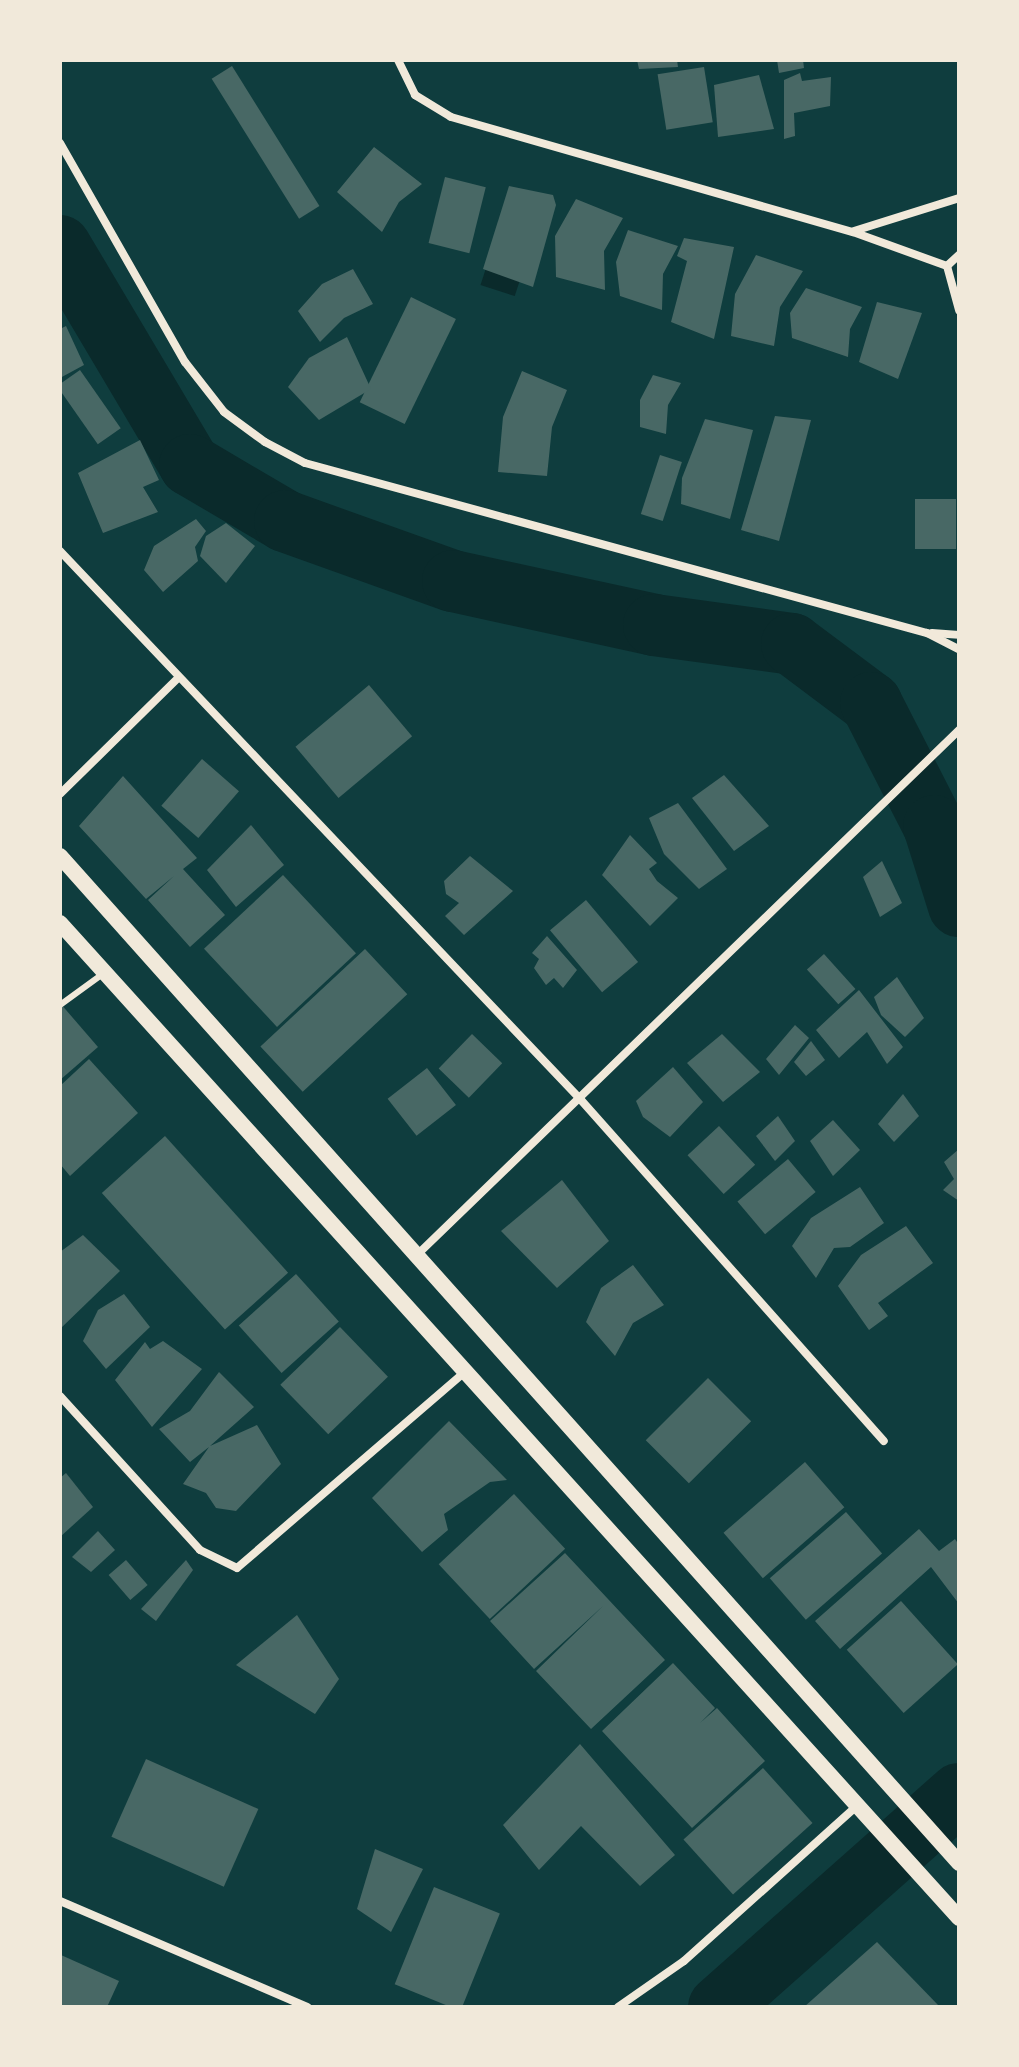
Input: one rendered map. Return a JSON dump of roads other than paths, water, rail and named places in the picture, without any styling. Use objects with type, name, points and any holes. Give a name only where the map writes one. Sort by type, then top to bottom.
[{"type":"main road","points":[[60,856],[419,1253],[899,1799],[959,1863]]},
{"type":"main road","points":[[60,923],[959,1918]]},
{"type":"street","points":[[398,60],[415,95],[451,117],[853,232],[947,266]]},
{"type":"street","points":[[60,143],[185,362],[224,412],[265,442],[305,463],[927,633],[959,649]]},
{"type":"street","points":[[853,232],[959,198]]},
{"type":"street","points":[[947,266],[959,255]]},
{"type":"street","points":[[947,266],[959,310]]},
{"type":"street","points":[[60,551],[176,680],[581,1100],[884,1441]]},
{"type":"street","points":[[927,633],[959,635]]},
{"type":"street","points":[[60,794],[176,680]]},
{"type":"street","points":[[419,1253],[880,815],[959,730]]},
{"type":"street","points":[[60,1396],[200,1550],[237,1568],[466,1370]]},
{"type":"street","points":[[618,2007],[684,1961],[858,1805]]},
{"type":"street","points":[[60,1901],[307,2007]]},
{"type":"lane","points":[[60,1005],[104,973]]},
{"type":"water","points":[[487,265],[521,276],[515,296],[481,285]]},
{"type":"waterway","points":[[60,246],[190,465],[285,521],[453,581],[654,625],[792,644],[871,703],[934,826],[959,906]]},
{"type":"waterway","points":[[719,2007],[959,1794]]}]
